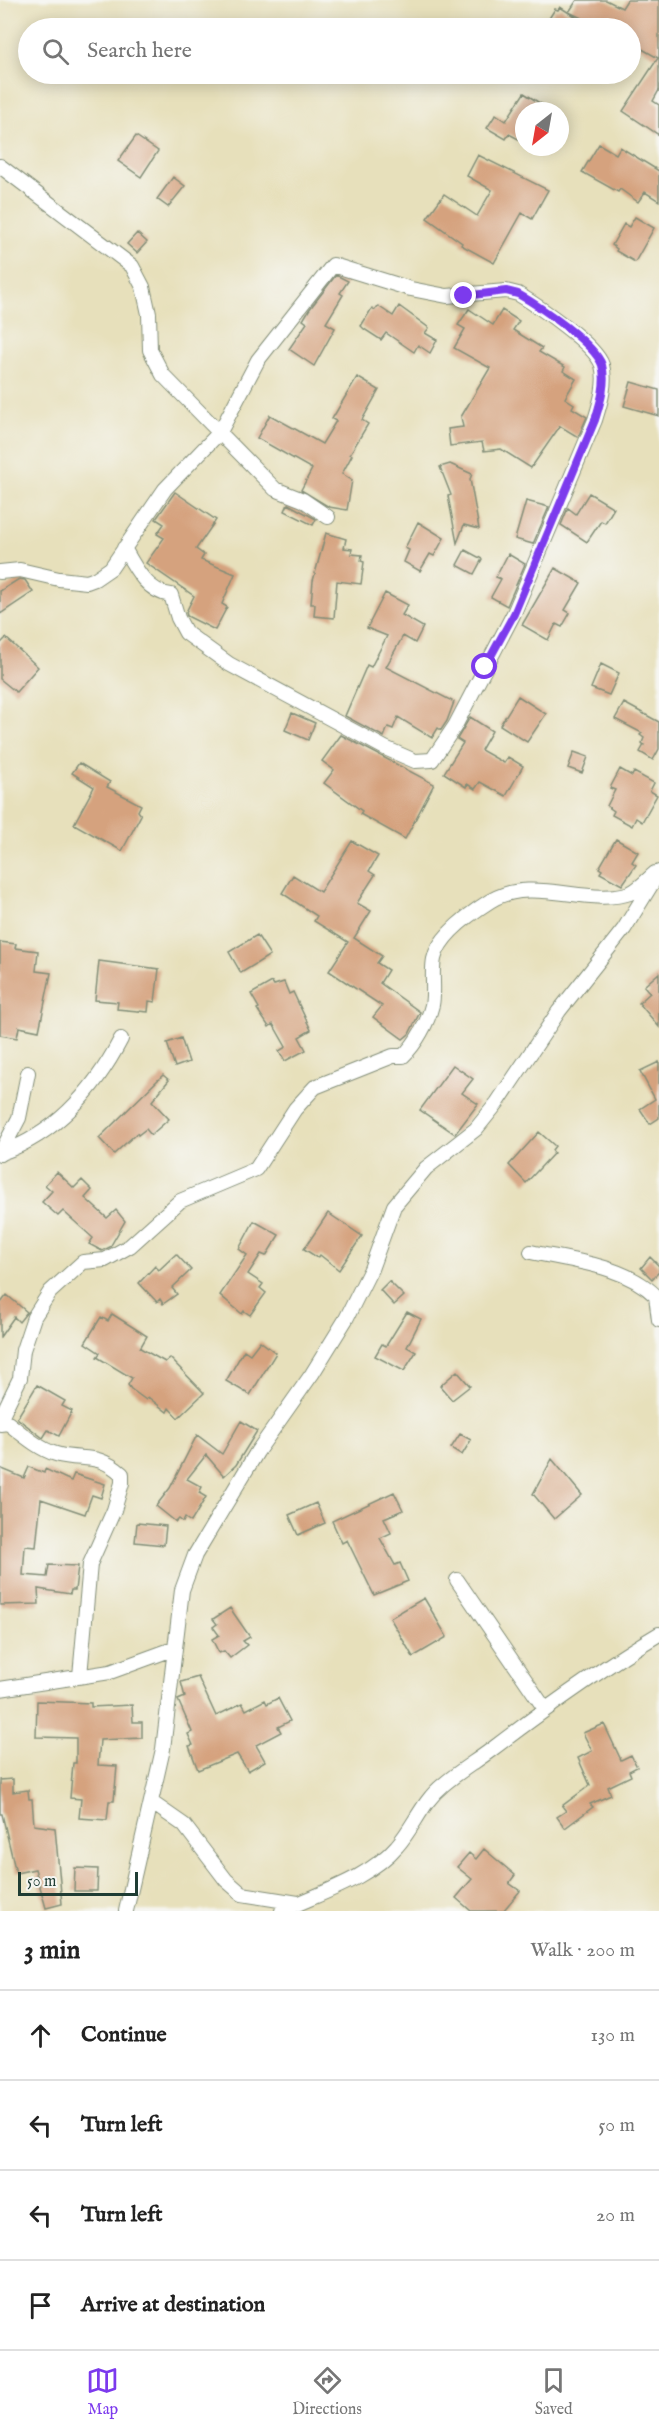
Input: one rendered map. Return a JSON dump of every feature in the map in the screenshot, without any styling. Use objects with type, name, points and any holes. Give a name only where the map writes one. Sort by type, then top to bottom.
[{"type":"street","points":[[0,166],[132,266],[143,287],[149,314],[153,358],[169,382],[275,489],[303,500],[328,517]]},
{"type":"street","points":[[0,572],[20,570],[59,579],[87,582],[111,568],[124,548],[165,489],[220,432],[258,360],[333,265],[411,289],[447,296],[506,291],[518,294],[579,338],[603,368],[600,402],[595,420],[514,614],[454,726],[432,760],[415,761],[385,748],[269,688],[200,645],[186,633],[178,618],[171,595],[159,593],[139,576],[124,548]]},
{"type":"street","points":[[0,1419],[20,1378],[23,1350],[34,1317],[50,1292],[83,1262],[105,1260],[130,1246],[180,1201],[256,1169],[295,1109],[315,1087],[393,1056],[403,1056],[410,1050],[432,1005],[434,959],[438,950],[469,916],[492,899],[513,893],[563,891],[606,897],[631,893],[659,871]]},
{"type":"street","points":[[126,1911],[163,1749],[173,1649],[182,1590],[195,1555],[257,1452],[312,1374],[346,1319],[371,1269],[394,1206],[426,1168],[476,1129],[497,1103],[559,1011],[624,929],[659,871]]},
{"type":"street","points":[[0,1153],[31,1139],[69,1113],[110,1060],[121,1039]]},
{"type":"street","points":[[0,1153],[19,1118],[28,1073]]},
{"type":"street","points":[[531,1252],[600,1267],[640,1282],[656,1296],[659,1320]]},
{"type":"street","points":[[0,1424],[8,1423],[55,1454],[91,1457],[112,1466],[122,1474],[114,1510],[90,1564],[80,1676]]},
{"type":"street","points":[[458,1580],[545,1709]]},
{"type":"street","points":[[282,1911],[353,1878],[384,1857],[397,1846],[424,1804],[443,1784],[617,1659],[659,1634]]},
{"type":"street","points":[[0,1689],[110,1672],[173,1649]]},
{"type":"street","points":[[151,1802],[184,1825],[226,1880],[242,1894],[298,1904]]},
{"type":"building","points":[[577,0],[606,0],[622,8],[627,0],[659,0],[659,90],[653,101],[659,105],[659,135],[623,111],[658,58],[641,48],[641,18],[581,18],[569,12]]},
{"type":"building","points":[[560,7],[577,18],[549,18],[555,9],[558,10]]},
{"type":"building","points":[[524,93],[538,102],[518,102]]},
{"type":"building","points":[[515,107],[515,137],[509,134],[506,139],[487,128],[496,114],[506,121]]},
{"type":"building","points":[[136,136],[158,151],[141,177],[118,161]]},
{"type":"building","points":[[599,144],[616,154],[620,147],[659,171],[659,201],[645,192],[638,202],[620,189],[618,192],[582,172]]},
{"type":"building","points":[[478,155],[548,190],[532,219],[522,213],[494,263],[461,245],[462,243],[427,218],[444,194],[477,216],[492,190],[467,176]]},
{"type":"building","points":[[173,177],[185,186],[168,207],[157,199]]},
{"type":"building","points":[[635,217],[654,228],[635,262],[616,251],[617,249],[612,245],[624,224],[629,227]]},
{"type":"building","points":[[137,233],[147,242],[137,253],[127,244]]},
{"type":"building","points":[[336,275],[348,281],[340,293],[343,295],[326,323],[335,328],[314,366],[289,349],[307,323],[303,320],[309,310]]},
{"type":"building","points":[[378,306],[393,316],[399,306],[429,328],[425,333],[437,340],[430,353],[418,345],[414,352],[386,333],[381,340],[364,329],[361,326],[372,308],[375,310]]},
{"type":"building","points":[[469,309],[493,325],[502,310],[519,321],[513,330],[542,348],[539,352],[565,367],[563,371],[576,379],[565,398],[574,404],[572,408],[587,417],[578,437],[560,426],[531,468],[501,449],[484,451],[482,442],[450,446],[448,429],[463,427],[461,417],[490,368],[454,348],[465,329],[458,325]]},
{"type":"building","points":[[357,377],[379,390],[362,420],[368,424],[350,454],[352,455],[342,474],[352,480],[347,510],[329,507],[301,490],[312,469],[257,438],[270,415],[322,444],[336,421],[332,419]]},
{"type":"building","points":[[631,382],[659,390],[659,416],[624,406]]},
{"type":"building","points":[[450,464],[472,474],[470,479],[479,529],[464,525],[457,543],[448,496],[451,495],[440,467]]},
{"type":"building","points":[[175,492],[216,520],[196,549],[204,555],[201,560],[235,574],[222,604],[227,607],[215,630],[187,616],[186,612],[194,596],[146,563],[164,538],[157,534],[164,524],[156,519]]},
{"type":"building","points":[[589,493],[614,508],[605,523],[601,521],[587,542],[561,525],[568,508],[576,514]]},
{"type":"building","points":[[526,501],[549,507],[533,544],[515,539]]},
{"type":"building","points":[[288,504],[316,519],[313,525],[285,511]]},
{"type":"building","points":[[418,522],[444,538],[434,556],[430,554],[420,571],[404,562],[409,550],[405,548]]},
{"type":"building","points":[[326,533],[346,539],[344,548],[352,549],[351,554],[362,555],[361,561],[364,562],[361,584],[337,581],[334,618],[314,616],[315,604],[311,604],[313,581]]},
{"type":"building","points":[[465,550],[482,559],[474,574],[457,565]]},
{"type":"building","points":[[508,554],[525,564],[507,606],[491,597],[501,579],[496,577]]},
{"type":"building","points":[[555,568],[581,583],[565,610],[570,613],[562,627],[556,624],[548,640],[522,625]]},
{"type":"building","points":[[19,579],[25,580],[33,592],[0,614],[0,591]]},
{"type":"building","points":[[385,593],[408,605],[402,615],[423,627],[415,643],[403,636],[386,667],[454,702],[447,721],[441,730],[438,728],[432,738],[398,717],[393,729],[388,727],[384,737],[345,716],[367,665],[371,667],[387,636],[367,628]]},
{"type":"building","points":[[6,638],[38,667],[16,692],[0,679],[0,644]]},
{"type":"building","points":[[601,664],[619,673],[609,695],[591,688]]},
{"type":"building","points":[[518,696],[546,714],[527,742],[500,725]]},
{"type":"building","points":[[624,703],[659,722],[659,749],[653,760],[640,752],[644,745],[642,743],[644,738],[640,735],[642,733],[615,719]]},
{"type":"building","points":[[292,713],[315,723],[308,740],[285,730]]},
{"type":"building","points":[[470,717],[492,731],[481,750],[504,763],[508,757],[523,766],[506,796],[480,782],[475,789],[467,784],[466,787],[444,773],[463,743],[457,739]]},
{"type":"building","points":[[341,735],[434,784],[405,839],[360,814],[362,811],[324,783],[334,770],[322,761]]},
{"type":"building","points":[[574,752],[588,757],[582,773],[568,768]]},
{"type":"building","points":[[79,763],[110,782],[107,787],[141,805],[138,811],[141,815],[122,851],[74,824],[94,787],[72,773]]},
{"type":"building","points":[[620,769],[632,776],[634,772],[654,783],[650,791],[657,795],[642,822],[636,818],[632,826],[612,815],[614,811],[607,806],[615,790],[610,788]]},
{"type":"building","points":[[616,839],[638,852],[632,862],[636,865],[622,885],[600,873],[602,870],[599,868]]},
{"type":"building","points":[[352,841],[378,856],[369,871],[375,875],[357,903],[371,911],[354,938],[382,956],[377,963],[388,970],[380,983],[420,1012],[409,1034],[403,1039],[373,1017],[382,1006],[329,971],[348,942],[314,921],[317,916],[282,893],[293,875],[320,892]]},
{"type":"building","points":[[257,935],[270,955],[241,973],[229,952]]},
{"type":"building","points":[[0,942],[16,944],[15,948],[38,951],[36,971],[51,973],[39,1031],[19,1027],[17,1038],[0,1035]]},
{"type":"building","points":[[99,961],[159,969],[155,1002],[149,1001],[148,1012],[117,1009],[118,1002],[95,1000]]},
{"type":"building","points":[[659,973],[659,1027],[639,1003],[650,993],[644,986]]},
{"type":"building","points":[[272,982],[274,985],[284,982],[289,994],[293,992],[311,1030],[299,1037],[306,1050],[285,1061],[279,1051],[286,1047],[273,1024],[269,1027],[257,1009],[259,1008],[251,994]]},
{"type":"building","points":[[181,1038],[189,1062],[175,1067],[167,1043]]},
{"type":"building","points":[[659,1062],[659,1118],[650,1124],[640,1109],[655,1099],[640,1071]]},
{"type":"building","points":[[453,1065],[473,1079],[462,1093],[478,1104],[455,1134],[420,1110]]},
{"type":"building","points":[[163,1075],[169,1080],[152,1101],[169,1119],[151,1135],[146,1129],[138,1135],[137,1133],[114,1154],[99,1138]]},
{"type":"building","points":[[539,1132],[555,1146],[552,1150],[554,1153],[526,1183],[509,1165]]},
{"type":"building","points":[[57,1172],[74,1188],[82,1180],[92,1190],[85,1198],[107,1218],[116,1210],[125,1221],[110,1247],[102,1251],[89,1244],[93,1238],[63,1211],[58,1216],[42,1202],[52,1191],[45,1185]]},
{"type":"building","points":[[328,1213],[362,1236],[339,1270],[320,1255],[318,1258],[304,1249]]},
{"type":"building","points":[[254,1221],[279,1235],[266,1256],[261,1254],[248,1274],[263,1284],[260,1288],[266,1293],[250,1315],[244,1311],[242,1314],[220,1295],[247,1255],[239,1249]]},
{"type":"building","points":[[176,1254],[191,1270],[172,1288],[177,1294],[163,1304],[160,1299],[157,1302],[139,1283],[155,1266],[159,1270]]},
{"type":"building","points":[[650,1257],[659,1266],[659,1272],[652,1279],[641,1268]]},
{"type":"building","points":[[389,1281],[404,1296],[394,1305],[380,1290]]},
{"type":"building","points":[[7,1295],[27,1312],[19,1322],[14,1317],[0,1337],[0,1304]]},
{"type":"building","points":[[407,1312],[421,1319],[407,1347],[416,1352],[404,1371],[375,1356],[382,1344],[386,1346]]},
{"type":"building","points":[[112,1314],[147,1336],[140,1348],[165,1362],[170,1358],[204,1393],[178,1418],[169,1408],[167,1412],[148,1397],[146,1400],[131,1389],[128,1385],[132,1378],[97,1357],[100,1353],[85,1343],[101,1317],[108,1321]]},
{"type":"building","points":[[260,1341],[276,1353],[250,1395],[226,1381],[244,1350],[250,1354]]},
{"type":"building","points":[[457,1371],[470,1386],[452,1400],[440,1386]]},
{"type":"building","points":[[37,1385],[65,1401],[62,1406],[72,1411],[59,1436],[48,1430],[43,1438],[17,1418]]},
{"type":"building","points":[[241,1421],[257,1431],[236,1465],[224,1476],[206,1455],[187,1479],[202,1487],[199,1493],[206,1497],[191,1522],[185,1518],[183,1522],[179,1519],[176,1522],[156,1506],[170,1488],[197,1435],[222,1454]]},
{"type":"building","points":[[460,1434],[471,1440],[462,1455],[451,1448]]},
{"type":"building","points":[[552,1459],[582,1495],[554,1519],[533,1494]]},
{"type":"building","points":[[29,1467],[44,1473],[45,1469],[71,1481],[74,1474],[105,1484],[101,1498],[92,1495],[85,1514],[41,1499],[36,1547],[25,1546],[23,1575],[47,1577],[49,1565],[78,1566],[75,1590],[71,1590],[70,1594],[38,1589],[39,1604],[0,1605],[0,1468],[24,1478]]},
{"type":"building","points":[[394,1492],[403,1510],[384,1518],[391,1533],[380,1538],[395,1565],[400,1563],[408,1581],[374,1595],[347,1540],[342,1543],[332,1521]]},
{"type":"building","points":[[316,1503],[325,1523],[298,1535],[289,1515]]},
{"type":"building","points":[[137,1523],[166,1526],[164,1545],[135,1542]]},
{"type":"building","points":[[424,1598],[447,1637],[413,1657],[390,1618]]},
{"type":"building","points":[[230,1608],[250,1637],[243,1641],[247,1645],[230,1658],[224,1651],[219,1653],[212,1639],[219,1635],[213,1627],[217,1624],[213,1619]]},
{"type":"building","points":[[198,1677],[216,1716],[242,1703],[246,1710],[265,1700],[267,1704],[278,1698],[290,1721],[278,1727],[281,1732],[256,1745],[265,1761],[248,1771],[237,1754],[198,1770],[189,1746],[193,1745],[188,1734],[192,1732],[178,1700],[185,1697],[181,1682]]},
{"type":"building","points":[[37,1701],[91,1703],[91,1707],[132,1705],[133,1722],[142,1722],[142,1738],[100,1740],[98,1765],[117,1766],[114,1801],[109,1801],[107,1820],[79,1818],[81,1799],[70,1798],[73,1763],[76,1763],[76,1738],[36,1737]]},
{"type":"building","points":[[604,1724],[621,1760],[631,1755],[637,1767],[629,1771],[631,1776],[608,1787],[611,1795],[590,1804],[593,1807],[565,1828],[557,1817],[566,1811],[562,1806],[590,1785],[578,1758],[592,1751],[583,1733]]},
{"type":"building","points":[[13,1779],[13,1792],[28,1790],[29,1799],[32,1799],[34,1825],[55,1828],[62,1904],[46,1908],[35,1869],[16,1873],[2,1814],[0,1814],[0,1780]]},
{"type":"building","points":[[484,1849],[515,1875],[509,1883],[520,1891],[503,1911],[471,1911],[456,1898],[472,1879],[457,1867],[469,1853],[476,1859]]},
{"type":"building","points":[[75,1868],[98,1869],[97,1891],[74,1891]]},
{"type":"route","points":[[464,296],[506,291],[518,294],[548,313],[579,338],[603,368],[600,402],[595,420],[514,614],[485,667]]}]
